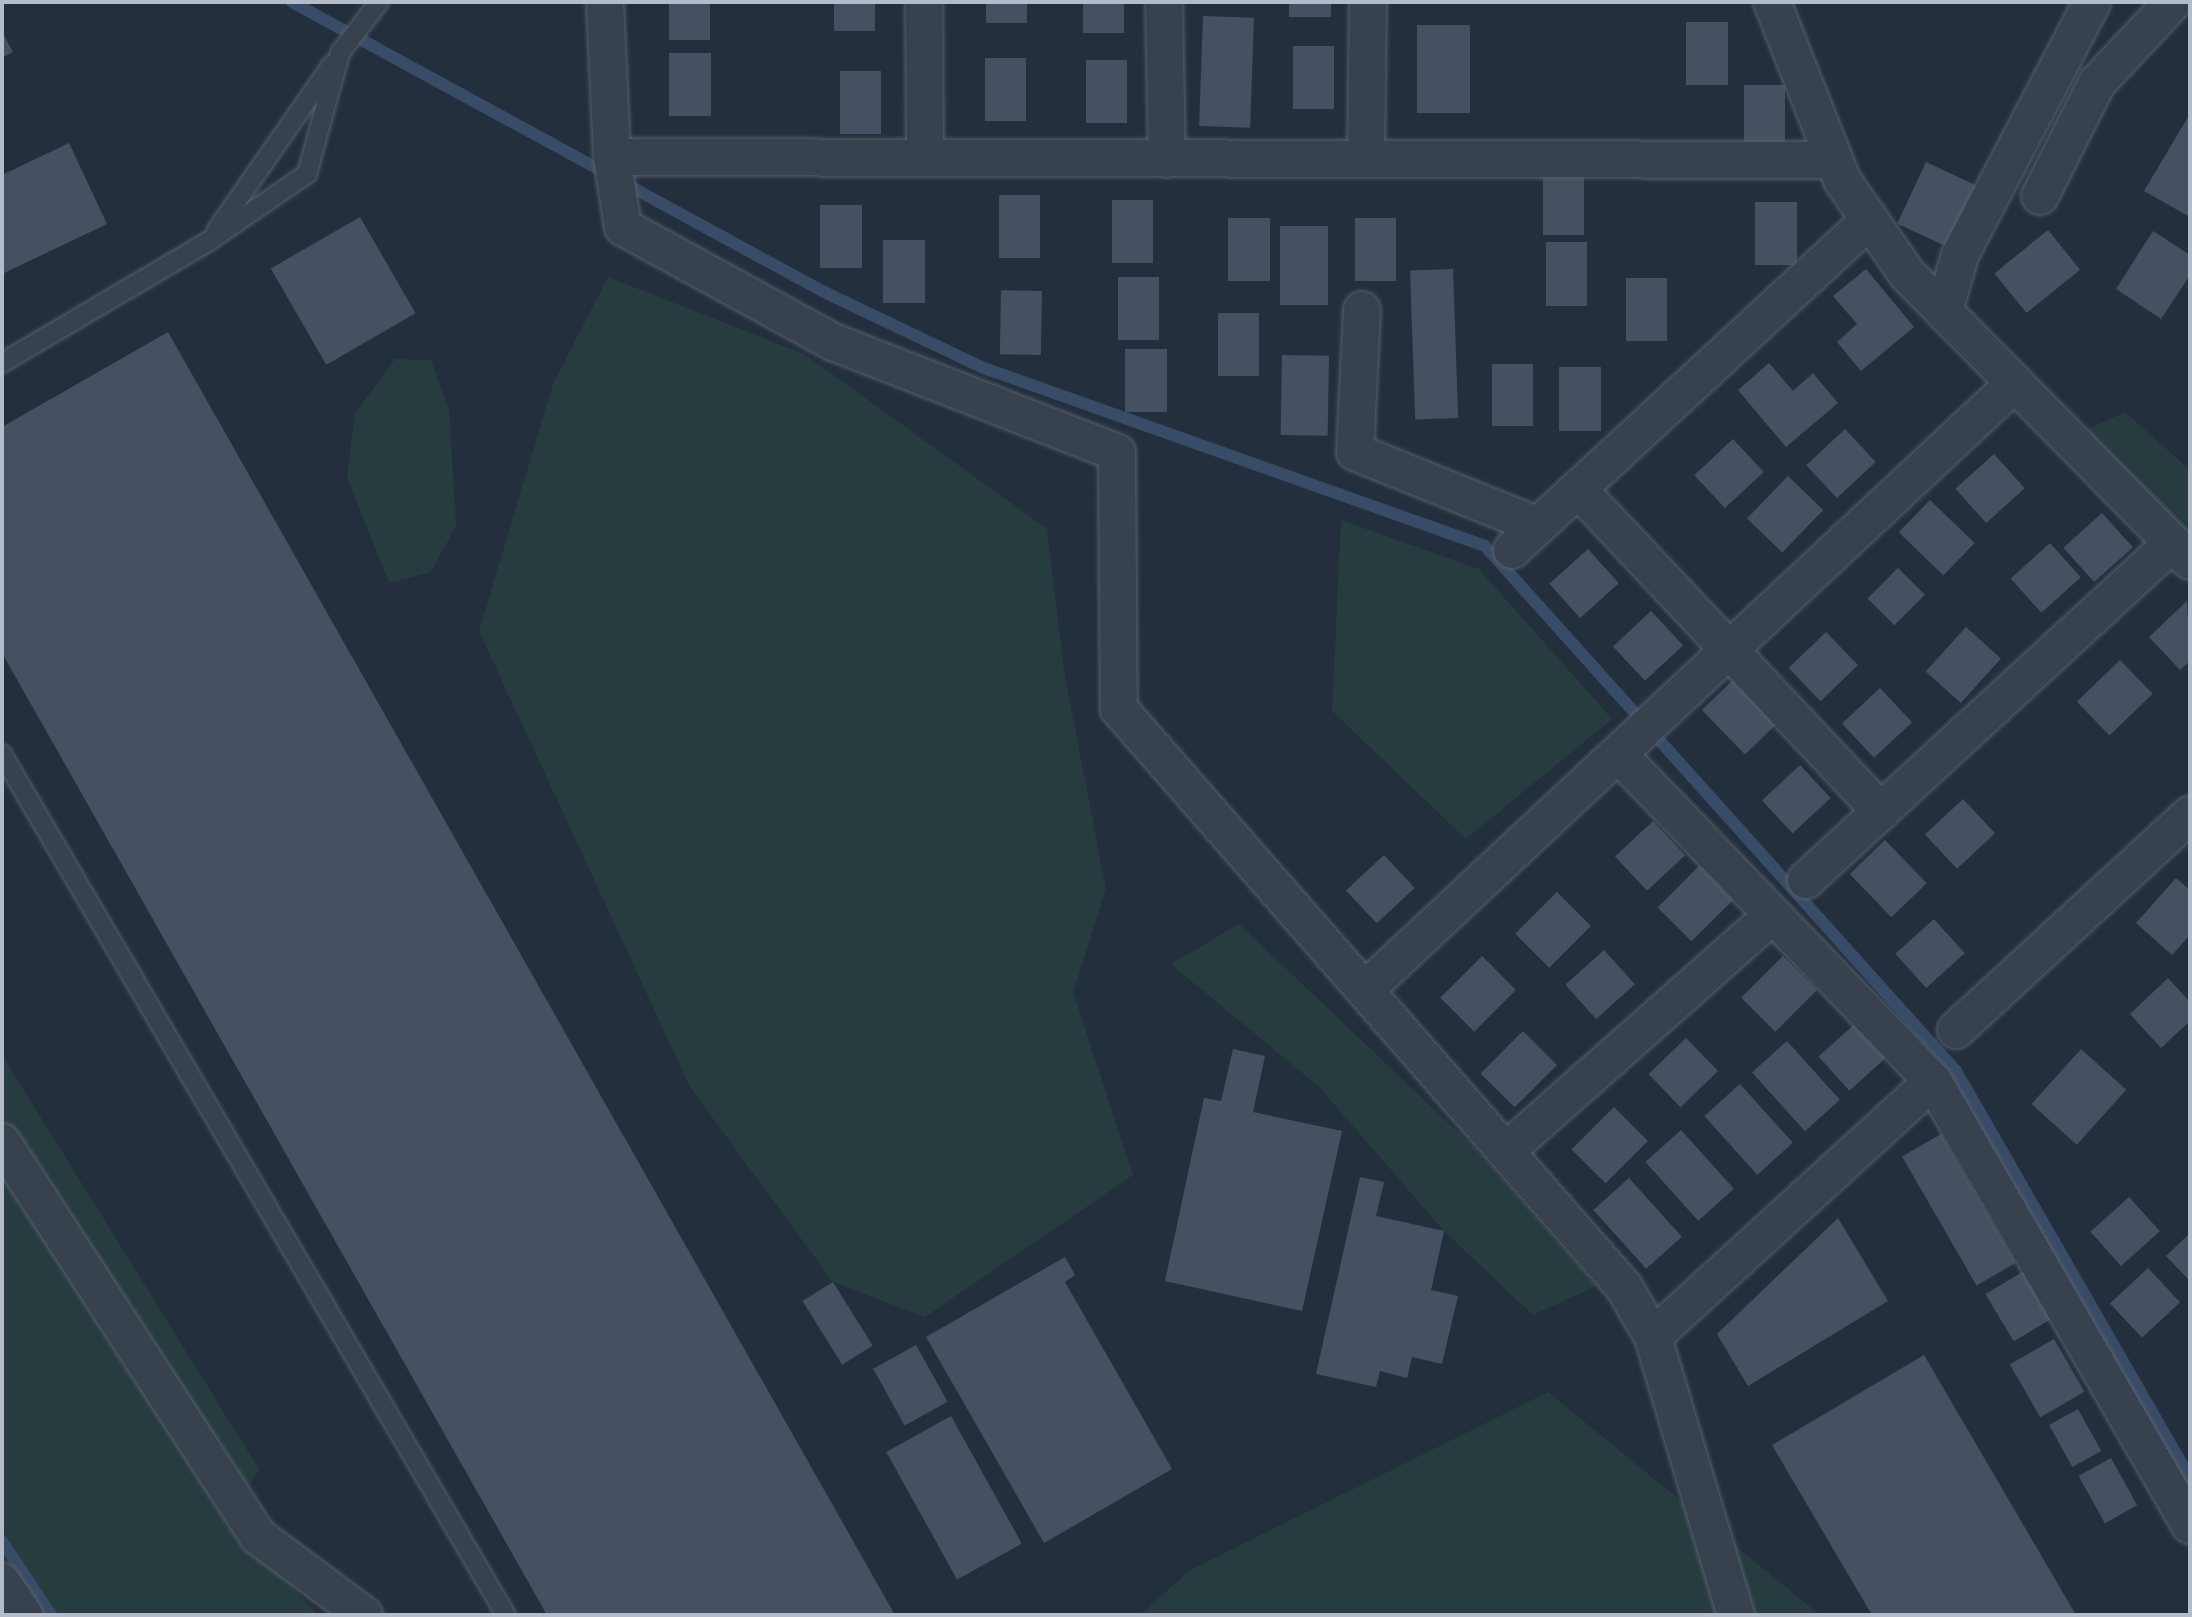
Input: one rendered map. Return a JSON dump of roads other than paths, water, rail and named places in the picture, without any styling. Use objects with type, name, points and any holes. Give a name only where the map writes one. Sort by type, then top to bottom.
[{"type":"street","points":[[605,2],[612,157],[623,227],[833,342],[1117,453],[1119,709],[1624,1287],[1653,1337],[1736,1615]]},
{"type":"street","points":[[924,2],[925,158]]},
{"type":"street","points":[[1164,2],[1167,159]]},
{"type":"street","points":[[1366,159],[1368,2]]},
{"type":"street","points":[[1772,2],[1834,160],[1907,274],[2181,552],[1806,880]]},
{"type":"street","points":[[1944,311],[1960,255],[2092,2]]},
{"type":"street","points":[[2040,196],[2097,83],[2173,2]]},
{"type":"street","points":[[612,157],[1834,160]]},
{"type":"street","points":[[1362,310],[1355,452],[1525,538],[1870,220]]},
{"type":"street","points":[[1365,990],[2015,383]]},
{"type":"street","points":[[1578,489],[1726,653],[1881,812]]},
{"type":"street","points":[[1618,754],[1933,1081],[2190,1525]]},
{"type":"street","points":[[1956,1030],[2190,815]]},
{"type":"street","points":[[1506,1151],[1773,915]]},
{"type":"street","points":[[1653,1337],[1933,1081]]},
{"type":"street","points":[[2,1142],[259,1537],[364,1615]]},
{"type":"street","points":[[2,1582],[24,1615]]},
{"type":"lane","points":[[209,241],[379,2]]},
{"type":"lane","points":[[2,363],[209,241],[307,174],[340,53]]},
{"type":"lane","points":[[2,754],[506,1615]]},
{"type":"waterway","points":[[292,2],[824,292],[981,367],[1485,546],[1956,1071],[2190,1478]]},
{"type":"waterway","points":[[2,1541],[51,1615]]}]
